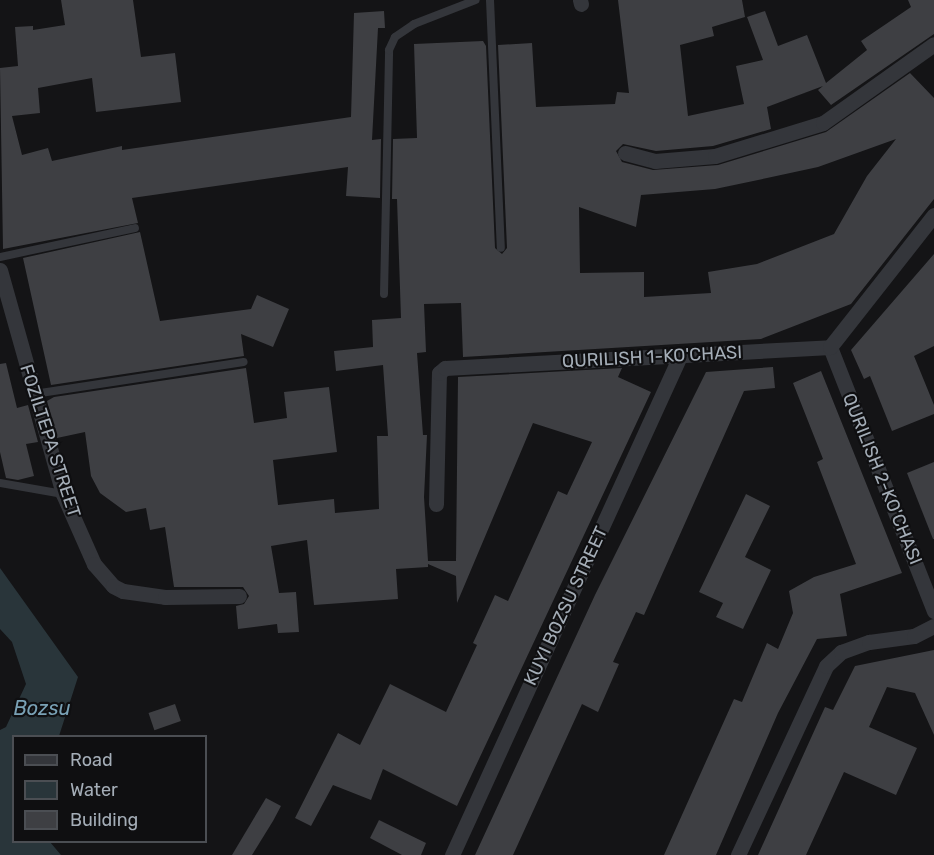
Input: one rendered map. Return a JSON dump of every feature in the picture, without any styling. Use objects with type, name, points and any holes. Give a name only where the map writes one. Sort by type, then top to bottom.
[{"type":"street","points":[[625,153],[655,161],[715,156],[812,127],[839,113],[934,44]]},
{"type":"street","points":[[830,347],[934,215]]},
{"type":"street","name":"FOZILTEPA STREET","points":[[0,270],[63,494],[94,564],[114,586],[165,597],[239,596]]},
{"type":"street","name":"QURILISH 1-KO'CHASI","points":[[435,504],[439,373],[445,368],[830,347]]},
{"type":"street","name":"QURILISH 2-KO'CHASI","points":[[830,347],[934,611]]},
{"type":"street","name":"KUYI BOZSU STREET","points":[[452,855],[680,356]]},
{"type":"street","points":[[738,855],[826,666],[841,652],[869,642],[914,636],[934,627]]},
{"type":"lane","points":[[384,294],[389,50],[394,37],[414,24],[476,0]]},
{"type":"lane","points":[[490,0],[501,248]]},
{"type":"lane","points":[[0,257],[135,228]]},
{"type":"lane","points":[[34,394],[244,362]]},
{"type":"lane","points":[[0,483],[63,494]]},
{"type":"water","name":"Bozsu","points":[[0,568],[78,677],[59,735],[12,735],[12,843],[51,843],[61,855],[0,855],[0,730],[6,727],[26,684],[12,642],[0,629]]},
{"type":"building","points":[[61,0],[133,0],[141,57],[175,53],[181,102],[96,112],[92,78],[38,88],[40,113],[12,116],[22,155],[48,148],[52,161],[122,146],[122,150],[351,117],[354,13],[384,11],[385,28],[378,28],[372,140],[381,139],[380,198],[346,196],[348,167],[132,198],[138,223],[3,249],[0,68],[18,66],[15,27],[33,26],[33,30],[65,25]]},
{"type":"building","points":[[618,0],[742,0],[745,17],[712,27],[714,36],[680,45],[688,116],[744,104],[736,66],[763,60],[747,17],[765,11],[778,46],[807,35],[826,83],[867,50],[861,41],[911,7],[908,0],[934,0],[934,34],[831,105],[818,90],[823,86],[767,107],[771,129],[713,146],[656,151],[623,144],[616,151],[622,162],[653,170],[718,165],[826,132],[910,73],[934,98],[934,199],[851,304],[761,339],[463,357],[461,303],[424,304],[426,352],[417,353],[423,435],[427,435],[424,497],[428,561],[456,561],[458,377],[622,368],[618,377],[651,392],[457,806],[383,769],[371,800],[333,785],[311,826],[295,818],[338,733],[360,745],[390,684],[446,712],[477,645],[473,643],[495,595],[508,601],[558,491],[567,495],[592,442],[533,423],[457,603],[456,576],[428,564],[428,567],[396,569],[398,599],[314,605],[307,540],[271,546],[279,593],[296,592],[299,632],[278,633],[277,624],[238,629],[236,606],[244,604],[249,596],[243,587],[174,587],[165,527],[150,530],[146,508],[126,512],[100,493],[91,476],[85,432],[57,438],[47,401],[54,397],[246,368],[254,423],[287,418],[284,392],[329,387],[337,452],[273,460],[278,505],[334,499],[335,513],[379,509],[377,436],[388,436],[383,365],[336,371],[334,351],[373,347],[372,320],[401,318],[397,199],[392,199],[393,139],[417,138],[414,44],[483,41],[486,46],[495,248],[502,254],[507,248],[498,45],[532,43],[536,107],[615,104],[617,92],[629,93]],"holes":[[[896,139],[867,176],[834,234],[757,264],[708,272],[711,293],[644,297],[644,272],[580,273],[579,207],[636,227],[641,195],[715,189],[818,167]]]},
{"type":"building","points":[[140,232],[160,321],[251,309],[257,295],[289,309],[273,347],[241,334],[244,356],[51,385],[23,258]]},
{"type":"building","points":[[934,254],[934,346],[914,356],[934,405],[934,414],[892,431],[870,376],[864,379],[851,350]]},
{"type":"building","points":[[6,363],[17,408],[28,405],[38,442],[26,444],[34,476],[18,480],[6,478],[0,452],[0,364]]},
{"type":"building","points":[[773,367],[775,388],[744,391],[644,615],[636,612],[613,662],[619,664],[598,712],[582,704],[513,855],[475,855],[595,595],[706,372]]},
{"type":"building","points":[[821,371],[902,573],[840,594],[847,636],[817,639],[778,713],[716,855],[664,855],[734,699],[742,702],[767,643],[778,649],[793,613],[789,591],[814,577],[856,564],[817,462],[823,459],[793,383]]},
{"type":"building","points":[[934,462],[934,539],[933,539],[907,473]]},
{"type":"building","points":[[746,494],[770,506],[745,557],[771,570],[743,629],[716,617],[723,603],[699,592]]},
{"type":"building","points":[[934,650],[934,735],[915,693],[887,687],[869,727],[917,748],[896,795],[844,772],[806,855],[758,855],[825,707],[833,710],[855,666]]},
{"type":"building","points":[[175,704],[181,721],[154,730],[149,713]]},
{"type":"building","points":[[266,798],[281,806],[273,821],[252,855],[232,855]]},
{"type":"building","points":[[379,820],[426,843],[421,855],[402,855],[370,838]]}]
